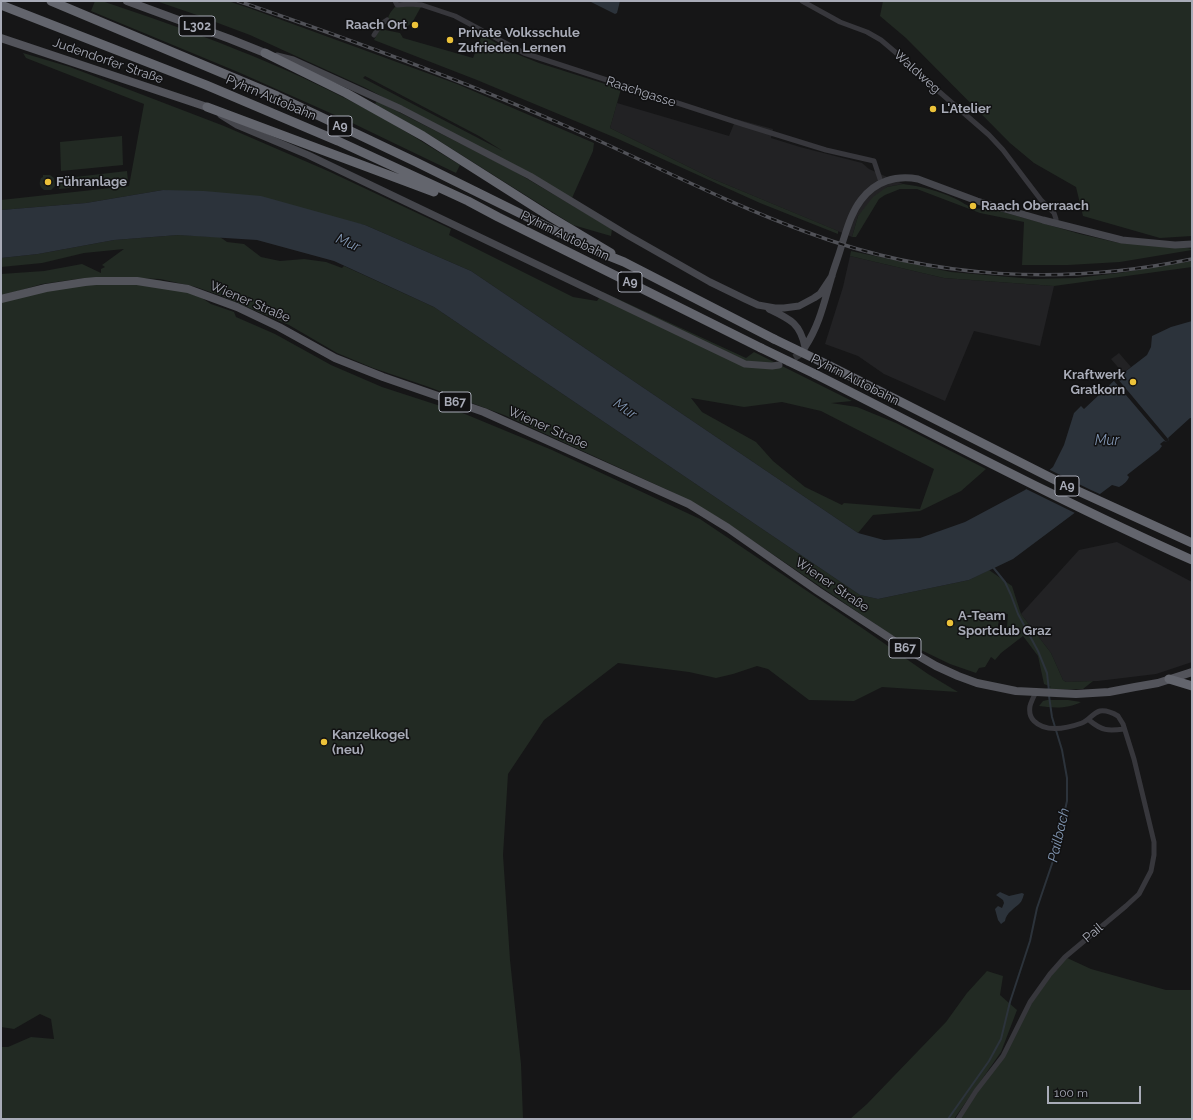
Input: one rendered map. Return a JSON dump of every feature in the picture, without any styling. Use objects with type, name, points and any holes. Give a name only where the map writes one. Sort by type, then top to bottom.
[{"type":"highway","name":"Pyhrn Autobahn","points":[[51,1],[277,96],[416,162],[594,250],[624,262],[1067,486],[1192,543]]},
{"type":"highway","name":"Pyhrn Autobahn","points":[[1,5],[206,85],[338,141],[468,201],[498,218],[815,374],[953,444],[1147,540],[1192,560]]},
{"type":"highway","points":[[265,53],[346,93],[423,136],[549,216],[598,244],[624,262]]},
{"type":"highway","points":[[207,107],[435,192],[465,206],[498,218]]},
{"type":"highway","points":[[1165,530],[1192,536]]},
{"type":"highway","points":[[1169,679],[1192,686]]},
{"type":"main road","name":"L302","points":[[127,1],[265,53],[293,60],[401,109],[530,176],[660,254],[729,292],[791,320],[800,331],[805,347],[813,335],[820,317],[849,224],[856,207],[861,200],[878,184]]},
{"type":"main road","name":"Judendorfer Straße","points":[[1,38],[207,107]]},
{"type":"main road","points":[[207,107],[237,125],[308,155],[745,364],[772,366],[779,365]]},
{"type":"main road","points":[[878,184],[900,178],[918,179],[977,201],[1056,224],[1122,240],[1175,245],[1192,244]]},
{"type":"main road","name":"L302","points":[[758,305],[784,308],[799,306],[820,294],[832,276]]},
{"type":"main road","name":"Wiener Straße","points":[[1,299],[46,288],[96,281],[137,281],[188,289],[280,326],[335,358],[383,377],[484,412],[688,504],[728,528],[875,629],[936,666],[958,676],[976,682],[1016,691],[1076,694],[1109,692],[1143,686],[1169,679]]},
{"type":"main road","name":"B67","points":[[1169,679],[1192,672]]},
{"type":"street","name":"Raachgasse","points":[[395,1],[397,5],[422,5],[455,16],[524,54],[826,150],[874,160],[878,184]]},
{"type":"street","name":"Waldweg","points":[[802,1],[840,22],[867,32],[881,40],[914,68],[989,135],[1003,150],[1041,200],[1054,213],[1056,224]]},
{"type":"street","points":[[374,35],[381,24],[387,20]]},
{"type":"street","name":"Pail","points":[[958,1119],[969,1101],[1003,1056],[1030,1002],[1050,974],[1064,957],[1139,894],[1151,871],[1154,855],[1154,842],[1141,786],[1124,729],[1118,716],[1113,713],[1101,711],[1094,714],[1089,720],[1066,727],[1048,728],[1036,723],[1030,716],[1030,706],[1036,692]]},
{"type":"street","points":[[1089,720],[1095,725],[1106,730],[1124,729]]},
{"type":"shaded area","points":[[95,1],[102,1],[203,36],[302,77],[378,116],[460,165],[456,173],[346,120],[238,72],[91,11]]},
{"type":"shaded area","points":[[156,1],[228,1],[249,8],[457,84],[594,143],[593,151],[572,198],[366,88],[250,35]],"holes":[[[365,76],[479,136],[503,151],[363,78]]]},
{"type":"shaded area","points":[[883,1],[1192,1],[1192,236],[1160,238],[1083,216],[1076,187],[1034,163],[1010,143],[906,38],[880,16]]},
{"type":"shaded area","points":[[397,5],[422,5],[412,23],[402,30],[392,27],[388,21],[390,13]]},
{"type":"shaded area","points":[[380,29],[400,33],[403,38],[473,58],[482,35],[514,53],[539,63],[621,89],[610,128],[713,179],[838,231],[838,234],[760,203],[616,138],[477,80],[374,40]]},
{"type":"shaded area","points":[[23,53],[70,67],[224,126],[328,171],[451,229],[449,235],[573,297],[597,301],[603,292],[746,358],[754,352],[852,401],[831,403],[857,407],[896,423],[986,469],[961,491],[920,511],[873,515],[858,533],[471,271],[365,225],[163,190],[86,203],[1,210],[1,200],[129,186],[144,104],[26,58]],"holes":[[[691,398],[744,407],[782,402],[821,411],[934,469],[920,509],[844,503],[842,505],[805,487],[773,461],[756,442],[702,412]]]},
{"type":"shaded area","points":[[377,101],[514,171],[612,229],[611,236],[573,225],[433,137],[375,104]]},
{"type":"shaded area","points":[[617,103],[729,136],[736,119],[773,129],[771,138],[862,163],[869,169],[903,184],[887,187],[858,216],[852,237],[713,179],[610,128]]},
{"type":"shaded area","points":[[122,136],[123,165],[61,171],[60,142]]},
{"type":"shaded area","points":[[127,171],[128,182],[59,189],[58,179]]},
{"type":"shaded area","name":"Führanlage","points":[[43,175],[50,175],[54,178],[55,186],[51,190],[44,190],[40,186],[40,181]]},
{"type":"shaded area","points":[[903,184],[923,187],[942,193],[974,208],[989,208],[1080,234],[1119,243],[1175,245],[1192,250],[1120,262],[1068,265],[1022,265],[1024,222],[980,213],[917,189],[900,189],[879,199],[856,237],[852,237],[858,216],[873,197],[887,187]]},
{"type":"shaded area","points":[[178,235],[220,237],[227,242],[244,244],[261,257],[280,261],[304,259],[326,262],[342,268],[344,266],[434,307],[860,595],[878,599],[969,580],[989,570],[1012,586],[1021,614],[1051,653],[1063,680],[1066,682],[1093,681],[1083,689],[1043,690],[1051,687],[1044,684],[1038,656],[1023,636],[1001,653],[995,660],[991,657],[985,667],[979,668],[976,673],[950,664],[890,634],[721,519],[670,491],[504,415],[373,368],[337,353],[289,325],[219,295],[196,287],[160,279],[110,277],[77,279],[42,284],[1,296],[1,274],[44,271],[82,264],[101,273],[101,269],[105,267],[102,265],[124,249],[84,253],[42,263],[1,267],[1,258],[38,254],[114,240]],"holes":[[[1000,613],[1008,614],[1007,627],[997,633]]]},
{"type":"shaded area","points":[[851,251],[951,272],[1033,279],[1075,278],[1119,273],[1192,261],[1192,267],[1054,286],[944,278],[850,256]]},
{"type":"shaded area","points":[[850,256],[944,278],[1054,286],[1040,346],[974,331],[945,401],[884,374],[858,356],[825,344],[843,287]]},
{"type":"shaded area","points":[[111,278],[160,280],[188,289],[211,304],[234,312],[236,317],[275,334],[331,365],[382,387],[465,414],[552,450],[700,519],[928,674],[958,692],[882,687],[854,701],[809,700],[768,669],[757,666],[716,678],[689,672],[618,663],[544,720],[508,774],[503,855],[510,960],[521,1064],[523,1119],[1,1119],[1,1047],[8,1047],[31,1037],[54,1039],[51,1019],[40,1014],[14,1029],[1,1027],[1,299]]},
{"type":"shaded area","points":[[1119,353],[1131,367],[1123,373],[1111,359]]},
{"type":"shaded area","points":[[1117,542],[1192,582],[1192,662],[1156,674],[1098,681],[1066,682],[1063,680],[1051,653],[1021,614],[1079,550]]},
{"type":"shaded area","points":[[1068,700],[1081,702],[1066,707],[1039,706],[1043,701]]},
{"type":"shaded area","points":[[1065,957],[1091,969],[1166,990],[1192,990],[1192,1119],[958,1119],[992,1071],[1023,1015]]},
{"type":"shaded area","points":[[987,971],[1003,976],[1000,995],[1017,1010],[1001,1052],[954,1119],[850,1119],[867,1104],[946,1022],[967,993]]},
{"type":"water","points":[[589,1],[620,1],[617,13],[615,14]]},
{"type":"water","name":"Mur","points":[[163,190],[204,191],[261,196],[365,225],[471,271],[858,533],[884,540],[920,538],[965,522],[1025,490],[1053,467],[1064,445],[1074,413],[1081,406],[1084,409],[1117,378],[1147,355],[1151,347],[1152,336],[1171,327],[1192,321],[1192,418],[1190,418],[1168,438],[1169,440],[1160,444],[1162,446],[1159,450],[1127,475],[1129,477],[1124,484],[1119,487],[1112,485],[1013,559],[969,580],[878,599],[860,595],[434,307],[334,261],[257,240],[178,235],[114,240],[38,254],[1,258],[1,210],[86,203]]},
{"type":"water","points":[[1000,892],[1009,896],[1022,893],[1024,894],[1021,902],[1009,913],[1005,921],[1001,924],[998,920],[995,909],[998,906],[1002,908],[1004,903],[1003,900],[996,895]]},
{"type":"pier","points":[[1117,378],[1169,440],[1166,442],[1114,381]]},
{"type":"pier","points":[[1048,469],[1102,495],[1077,514],[1024,488]]},
{"type":"waterway","name":"Pailbach","points":[[992,566],[1005,582],[1018,614],[1038,651],[1047,673],[1049,691]]},
{"type":"waterway","name":"Pailbach","points":[[948,1119],[989,1061],[1001,1039],[1010,1002],[1030,941],[1037,908],[1054,858],[1067,801],[1067,778],[1062,750],[1052,717],[1049,696]]},
{"type":"tunnel","points":[[785,363],[799,355],[803,349]]},
{"type":"railway","points":[[238,1],[440,74],[519,106],[777,221],[856,248],[903,260],[950,269],[1047,275],[1095,273],[1144,268],[1192,259]]},
{"type":"place","name":"Raach Ort","points":[[415,25]]},
{"type":"place","name":"Private Volksschule Zufrieden Lernen","points":[[450,40]]},
{"type":"place","name":"L'Atelier","points":[[933,109]]},
{"type":"place","name":"Führanlage","points":[[48,182]]},
{"type":"place","name":"Raach Oberraach","points":[[973,206]]},
{"type":"place","name":"Kraftwerk Gratkorn","points":[[1133,382]]},
{"type":"place","name":"A-Team Sportclub Graz","points":[[950,623]]},
{"type":"place","name":"Kanzelkogel (neu)","points":[[324,742]]}]
